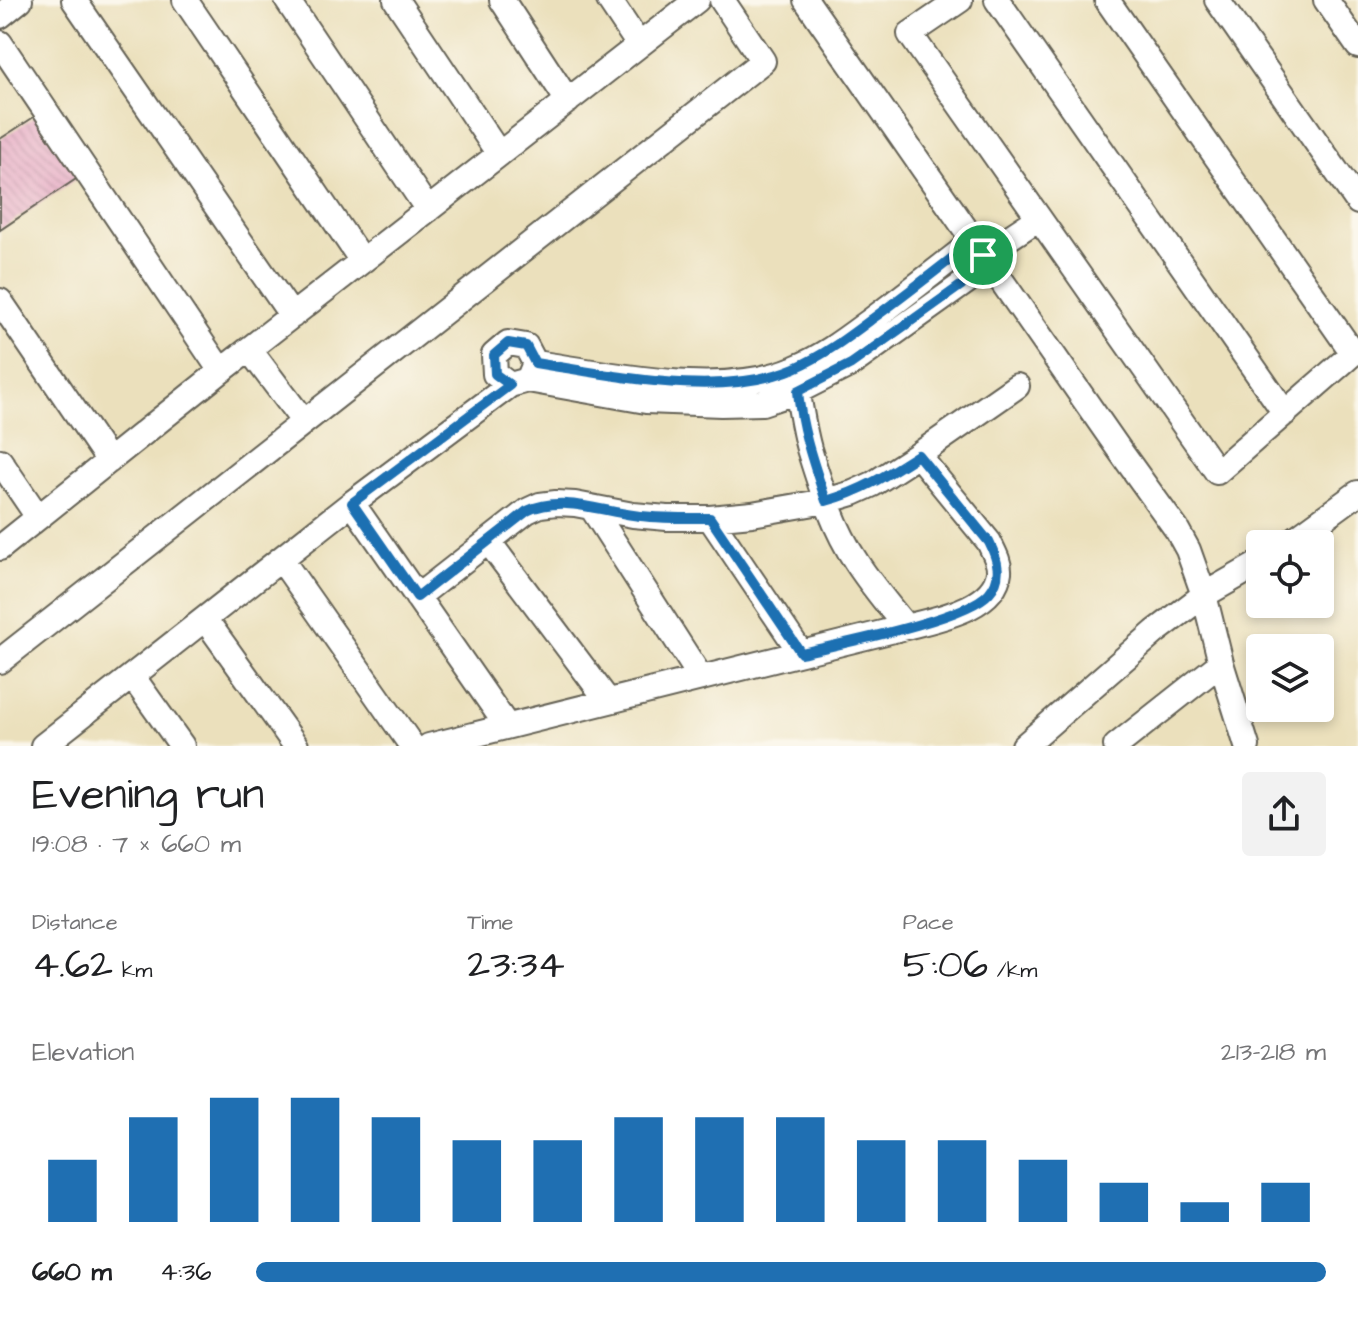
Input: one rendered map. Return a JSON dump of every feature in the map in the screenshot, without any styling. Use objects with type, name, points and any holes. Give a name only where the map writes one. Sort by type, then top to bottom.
[{"type":"street","points":[[0,16],[20,0]]},
{"type":"street","points":[[74,0],[292,316]]},
{"type":"street","points":[[185,0],[362,261]]},
{"type":"street","points":[[287,0],[428,210]]},
{"type":"street","points":[[396,0],[499,154]]},
{"type":"street","points":[[502,0],[568,101]]},
{"type":"street","points":[[609,0],[639,45]]},
{"type":"street","points":[[0,548],[221,371],[697,0]]},
{"type":"street","points":[[0,661],[763,61],[722,0]]},
{"type":"street","points":[[806,0],[1177,530],[1188,550],[1204,595],[1247,746]]},
{"type":"street","points":[[960,0],[910,34],[1217,472],[1356,351],[1107,0]]},
{"type":"street","points":[[997,0],[1285,413]]},
{"type":"street","points":[[1217,0],[1358,202]]},
{"type":"street","points":[[1326,0],[1358,46]]},
{"type":"street","points":[[0,43],[221,371]]},
{"type":"street","points":[[56,742],[132,676],[352,503],[524,376],[704,383],[768,377],[795,380],[851,364],[983,253],[1039,218]]},
{"type":"street","points":[[0,301],[109,461]]},
{"type":"street","points":[[249,349],[304,422]]},
{"type":"street","points":[[795,380],[809,447],[838,530],[855,561],[906,627]]},
{"type":"street","points":[[417,597],[527,511],[540,505],[556,503],[667,518],[710,518],[752,514],[853,493],[918,455],[1017,386]]},
{"type":"street","points":[[429,746],[906,627],[978,603],[996,583],[999,570],[996,555],[989,542],[918,455]]},
{"type":"street","points":[[0,461],[38,517]]},
{"type":"street","points":[[1307,530],[1358,493]]},
{"type":"street","points":[[352,503],[507,726]]},
{"type":"street","points":[[592,508],[701,678]]},
{"type":"street","points":[[710,518],[801,653]]},
{"type":"street","points":[[488,541],[608,701]]},
{"type":"street","points":[[281,559],[412,746]]},
{"type":"street","points":[[1024,746],[1155,632],[1204,595],[1246,571]]},
{"type":"street","points":[[205,619],[296,746]]},
{"type":"street","points":[[1116,746],[1144,736],[1221,663]]},
{"type":"street","points":[[132,676],[182,746]]},
{"type":"building","points":[[37,115],[79,177],[0,230],[0,139]]},
{"type":"route","points":[[974,241],[983,255],[991,264],[851,364],[798,391],[799,408],[826,501],[873,484],[918,455],[989,542],[999,570],[996,583],[978,603],[954,613],[801,653],[710,518],[633,515],[556,503],[527,511],[417,597],[352,503],[510,385],[495,374],[494,355],[508,343],[526,346],[535,363],[650,380],[704,383],[768,377],[793,369],[834,347],[974,241]]}]
